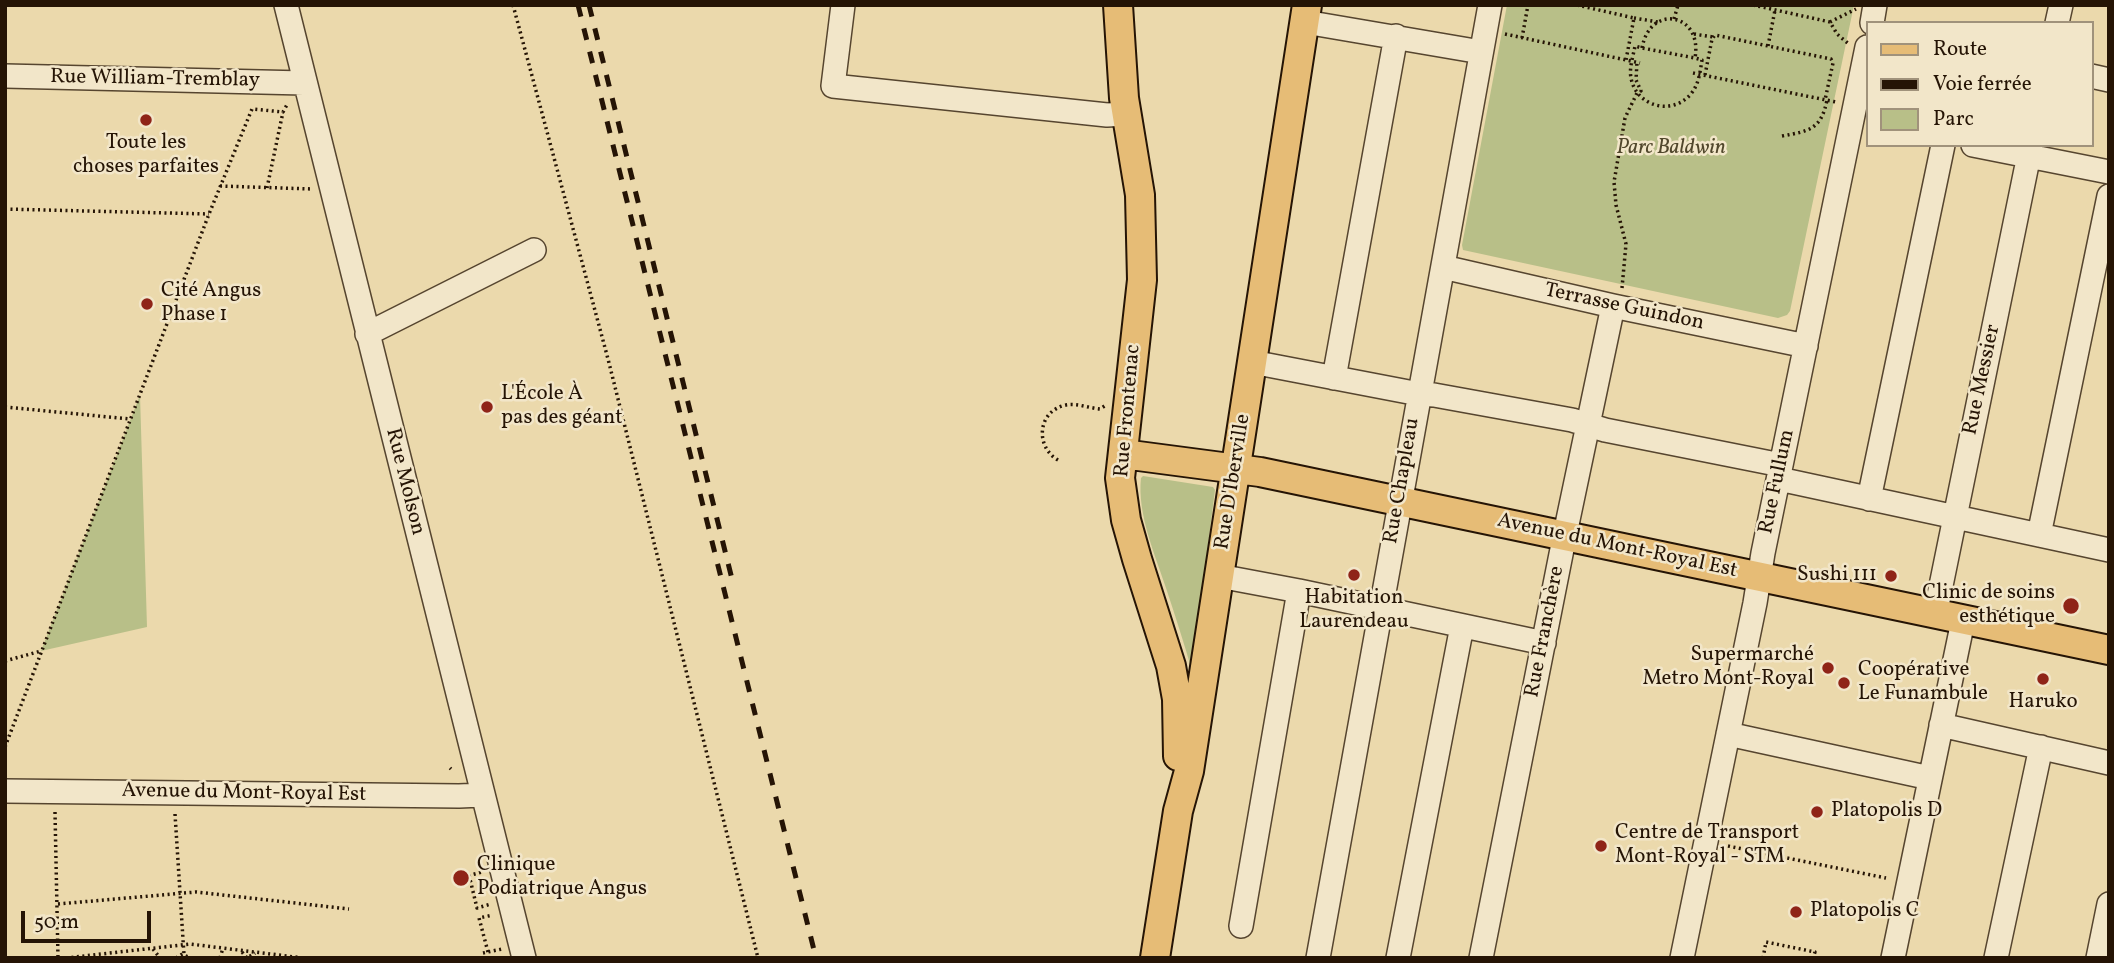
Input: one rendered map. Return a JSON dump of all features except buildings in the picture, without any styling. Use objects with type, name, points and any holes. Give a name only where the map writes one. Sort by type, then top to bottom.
[{"type":"main road","name":"Rue Frontenac","points":[[1118,5],[1126,114],[1140,195],[1142,280],[1120,478],[1126,520],[1171,666],[1177,699],[1178,811]]},
{"type":"main road","name":"Rue D'Iberville","points":[[1155,958],[1178,811],[1189,771],[1306,13]]},
{"type":"main road","name":"Avenue du Mont-Royal Est","points":[[1123,454],[1236,467],[1565,534],[1949,618],[2107,643]]},
{"type":"street","name":"Rue Molson","points":[[286,5],[524,958]]},
{"type":"street","points":[[843,5],[833,86],[1107,115],[1126,114]]},
{"type":"street","name":"Rue Chapleau","points":[[1318,958],[1490,5]]},
{"type":"street","points":[[1306,13],[1396,36],[1481,52]]},
{"type":"street","points":[[1334,378],[1396,36]]},
{"type":"street","name":"Rue Fullum","points":[[1682,958],[1806,346],[1860,120],[1858,46]]},
{"type":"street","name":"Rue William-Tremblay","points":[[5,76],[304,83]]},
{"type":"street","points":[[1869,499],[1943,147]]},
{"type":"street","points":[[1989,147],[2030,152],[2046,159],[2109,172]]},
{"type":"street","name":"Rue Messier","points":[[1894,958],[1941,725],[1955,517],[2030,152]]},
{"type":"street","points":[[2039,535],[2109,196]]},
{"type":"street","points":[[367,334],[534,250]]},
{"type":"street","name":"Terrasse Guindon","points":[[1443,267],[1618,297],[1806,346]]},
{"type":"street","name":"Rue Franchère","points":[[1481,958],[1565,534],[1618,297]]},
{"type":"street","points":[[1252,362],[1589,425],[1780,472],[1869,499],[2109,550]]},
{"type":"street","points":[[1219,576],[1544,643]]},
{"type":"street","points":[[1241,926],[1299,591]]},
{"type":"street","points":[[1398,958],[1462,626]]},
{"type":"street","points":[[1941,725],[2109,762]]},
{"type":"street","points":[[1728,734],[1930,778]]},
{"type":"street","points":[[1996,958],[2040,747]]},
{"type":"street","name":"Avenue du Mont-Royal Est","points":[[5,791],[482,795]]},
{"type":"street","points":[[2098,958],[2109,904]]},
{"type":"path","points":[[513,5],[608,359],[758,958]]},
{"type":"path","points":[[1522,38],[1528,5]]},
{"type":"path","points":[[1577,5],[1658,22],[1674,19],[1689,27],[1694,34],[1697,42],[1695,58]]},
{"type":"path","points":[[1674,19],[1678,5]]},
{"type":"path","points":[[1753,5],[1830,22],[1861,10]]},
{"type":"path","points":[[1768,46],[1775,10]]},
{"type":"path","points":[[1626,60],[1634,18]]},
{"type":"path","points":[[1642,48],[1645,35],[1650,27],[1658,22]]},
{"type":"path","points":[[1830,22],[1837,34],[1858,46]]},
{"type":"path","points":[[1500,33],[1636,62]]},
{"type":"path","points":[[1694,34],[1715,35],[1831,59],[1833,63],[1822,121],[1799,133],[1782,136]]},
{"type":"path","points":[[1702,75],[1702,60],[1635,46],[1636,62],[1631,80],[1637,93],[1652,104],[1663,107],[1674,105],[1692,93],[1702,75],[1713,37]]},
{"type":"path","points":[[1693,73],[1836,102]]},
{"type":"path","points":[[1618,297],[1626,244],[1616,205],[1614,182],[1625,118],[1637,93]]},
{"type":"path","points":[[5,747],[255,100]]},
{"type":"path","points":[[267,188],[287,104]]},
{"type":"path","points":[[252,109],[283,112]]},
{"type":"path","points":[[220,186],[312,189]]},
{"type":"path","points":[[5,209],[209,214]]},
{"type":"path","points":[[1058,460],[1052,456],[1042,438],[1042,427],[1049,415],[1064,406],[1100,409],[1108,404]]},
{"type":"path","points":[[5,407],[130,419]]},
{"type":"path","points":[[1035,426],[1042,427]]},
{"type":"path","points":[[5,661],[41,651]]},
{"type":"path","points":[[55,812],[58,958]]},
{"type":"path","points":[[175,814],[184,955],[190,958]]},
{"type":"path","points":[[1728,846],[1886,878]]},
{"type":"path","points":[[482,872],[466,876],[477,908],[491,904]]},
{"type":"path","points":[[58,904],[196,892],[349,909]]},
{"type":"path","points":[[493,915],[479,918],[485,953],[502,949]]},
{"type":"path","points":[[1763,958],[1766,942],[1815,952],[1813,958]]},
{"type":"path","points":[[66,958],[103,956],[190,944],[303,958]]},
{"type":"path","points":[[153,948],[160,958]]},
{"type":"path","points":[[220,958],[223,948]]},
{"type":"path","points":[[132,958],[135,950]]},
{"type":"path","points":[[176,958],[184,953]]},
{"type":"green space","name":"Parc Baldwin","points":[[1507,5],[1854,5],[1787,315],[1778,318],[1463,250]]},
{"type":"green space","points":[[140,395],[147,627],[41,651]]},
{"type":"green space","points":[[1143,476],[1213,487],[1215,490],[1192,671],[1144,520],[1140,492]]},
{"type":"railway","points":[[578,5],[816,958]]},
{"type":"railway","points":[[589,5],[734,587]]},
{"type":"place","name":"Toute les choses parfaites","points":[[146,120]]},
{"type":"place","name":"Cité Angus Phase 1","points":[[147,304]]},
{"type":"place","name":"L'École À pas des géant","points":[[487,407]]},
{"type":"place","name":"Habitation Laurendeau","points":[[1354,575]]},
{"type":"place","name":"Sushi 111","points":[[1891,576]]},
{"type":"place","name":"Clinic de soins esthétique","points":[[2071,606]]},
{"type":"place","name":"Supermarché Metro Mont-Royal","points":[[1828,668]]},
{"type":"place","name":"Haruko","points":[[2043,679]]},
{"type":"place","name":"Coopérative Le Funambule","points":[[1844,683]]},
{"type":"place","name":"Platopolis D","points":[[1817,812]]},
{"type":"place","name":"Centre de Transport Mont-Royal - STM","points":[[1601,846]]},
{"type":"place","name":"Clinique Podiatrique Angus","points":[[461,878]]},
{"type":"place","name":"Platopolis C","points":[[1796,912]]}]
